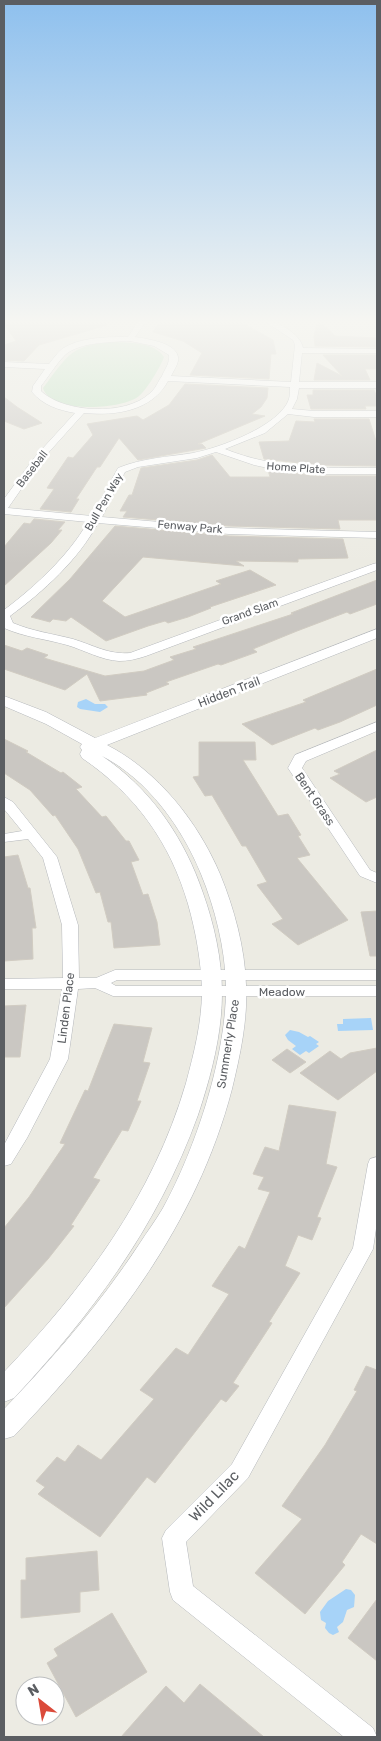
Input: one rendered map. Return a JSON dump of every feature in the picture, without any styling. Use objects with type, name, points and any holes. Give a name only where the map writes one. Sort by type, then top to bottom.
[{"type":"street","points":[[45,401],[64,408],[82,410],[116,409],[143,401]]},
{"type":"street","name":"Bull Pen Way","points":[[122,657],[106,655],[79,645],[22,632],[8,625],[4,616],[16,607],[72,553],[95,519],[121,470],[127,466],[175,460],[217,449],[262,431],[286,411],[292,401]]},
{"type":"street","name":"Baseball","points":[[4,506],[37,460],[82,410]]},
{"type":"street","points":[[286,411],[314,414],[377,414]]},
{"type":"street","name":"Home Plate","points":[[217,449],[236,458],[272,468],[318,471],[377,471]]},
{"type":"street","name":"Fenway Park","points":[[4,511],[229,530],[377,535]]},
{"type":"street","name":"Grand Slam","points":[[122,657],[139,655],[168,642],[377,566]]},
{"type":"street","name":"Hidden Trail","points":[[94,751],[377,633]]},
{"type":"street","name":"Hidden Trail","points":[[94,751],[377,644]]},
{"type":"street","name":"Summerly Place","points":[[4,702],[46,718],[94,751],[142,800],[175,847],[191,880],[199,909],[211,983],[201,1070],[180,1136],[157,1188],[135,1228],[87,1295],[38,1355],[4,1390]]},
{"type":"street","name":"Summerly Place","points":[[4,713],[124,762],[160,794],[182,822],[200,851],[225,912],[235,983],[231,1033],[220,1095],[205,1143],[173,1212],[126,1287],[98,1325],[55,1375],[4,1428]]},
{"type":"street","name":"Bent Grass","points":[[377,726],[300,758],[295,768],[365,873],[377,878]]},
{"type":"street","name":"Linden Place","points":[[4,802],[8,804],[50,857],[70,925],[71,983],[59,1059],[11,1137],[4,1159]]},
{"type":"street","points":[[4,838],[32,834]]},
{"type":"street","name":"Meadow","points":[[4,984],[98,983],[113,991],[211,983],[377,975]]},
{"type":"street","name":"Meadow","points":[[235,983],[377,991]]},
{"type":"street","name":"Wild Lilac","points":[[364,1737],[182,1592],[174,1538],[240,1471],[363,1249],[377,1164]]},
{"type":"green space","points":[[58,401],[129,401],[87,407],[72,406]]},
{"type":"water","points":[[86,699],[95,704],[105,704],[108,707],[100,712],[77,707],[78,702]]},
{"type":"water","points":[[371,1018],[373,1030],[338,1031],[337,1024],[343,1024],[343,1019]]},
{"type":"water","points":[[290,1030],[308,1037],[310,1036],[319,1042],[316,1044],[319,1046],[309,1053],[306,1051],[300,1055],[292,1049],[296,1046],[285,1035]]},
{"type":"water","points":[[346,1589],[351,1590],[355,1595],[354,1607],[347,1610],[343,1622],[337,1627],[339,1632],[333,1635],[325,1628],[326,1623],[321,1620],[320,1612],[328,1601]]},
{"type":"building","points":[[4,401],[10,401],[42,423],[24,429],[4,421]]},
{"type":"building","points":[[172,401],[265,401],[252,414],[265,416],[198,444],[202,444],[206,448],[138,460],[119,438],[76,499],[79,499],[71,512],[40,509],[54,489],[47,488],[68,457],[73,458],[93,435],[87,424],[137,416],[143,420],[169,405]]},
{"type":"building","points":[[309,401],[377,401],[377,406],[365,406],[366,409],[311,409]]},
{"type":"building","points":[[314,419],[369,419],[377,444],[377,466],[319,465],[264,459],[259,442],[289,441],[296,421],[315,422]]},
{"type":"building","points":[[212,455],[230,477],[270,477],[268,470],[315,476],[377,476],[377,520],[338,520],[340,529],[229,526],[123,517],[127,511],[120,511],[129,495],[132,495],[141,468],[197,460]]},
{"type":"building","points":[[34,519],[65,522],[58,530],[62,530],[51,543],[4,586],[4,547],[24,523],[30,524]]},
{"type":"building","points":[[115,526],[229,536],[343,539],[348,558],[298,559],[298,562],[236,561],[244,566],[143,557],[102,601],[125,617],[221,584],[216,581],[250,570],[276,585],[210,607],[188,617],[168,623],[165,621],[106,641],[71,617],[66,621],[53,619],[50,622],[31,617],[70,579]]},
{"type":"building","points":[[377,580],[377,604],[350,614],[347,612],[253,649],[257,652],[166,682],[169,684],[146,693],[147,695],[100,701],[87,674],[65,690],[4,669],[4,645],[22,651],[27,648],[48,655],[44,658],[105,676],[144,671],[174,660],[170,657],[196,649],[193,647],[293,614],[291,613]]},
{"type":"building","points":[[377,669],[377,705],[340,722],[318,730],[315,728],[272,745],[242,724],[306,702],[303,700]]},
{"type":"building","points":[[4,739],[28,751],[26,752],[61,773],[63,772],[82,787],[76,789],[102,817],[106,816],[126,841],[129,841],[139,860],[131,862],[143,895],[148,894],[157,922],[160,945],[114,948],[111,922],[108,922],[100,892],[96,893],[78,849],[55,815],[53,816],[30,790],[4,773]]},
{"type":"building","points":[[199,742],[255,742],[256,760],[243,760],[278,816],[288,814],[301,835],[298,836],[310,855],[297,858],[348,920],[298,945],[272,924],[283,919],[257,885],[267,882],[246,846],[242,846],[212,795],[205,796],[193,777],[199,776]]},
{"type":"building","points":[[377,750],[377,797],[366,802],[330,778],[340,774],[334,771]]},
{"type":"building","points":[[18,855],[28,888],[30,888],[36,928],[32,928],[33,959],[4,961],[4,857]]},
{"type":"building","points":[[377,911],[377,956],[370,956],[361,912]]},
{"type":"building","points":[[26,1005],[20,1057],[4,1057],[4,1006]]},
{"type":"building","points":[[114,1024],[152,1028],[143,1062],[150,1063],[137,1101],[141,1101],[128,1131],[122,1130],[93,1178],[100,1180],[71,1225],[74,1226],[48,1259],[4,1308],[4,1228],[29,1197],[65,1144],[60,1143],[85,1090],[88,1091]]},
{"type":"building","points":[[377,1048],[377,1071],[338,1100],[300,1073],[330,1051],[341,1059],[350,1053]]},
{"type":"building","points":[[287,1049],[306,1062],[290,1073],[272,1060]]},
{"type":"building","points":[[289,1105],[336,1112],[326,1164],[337,1167],[317,1217],[321,1218],[312,1240],[298,1235],[285,1266],[300,1273],[269,1322],[272,1323],[233,1383],[239,1386],[226,1402],[221,1399],[155,1483],[147,1477],[100,1537],[38,1494],[45,1487],[36,1481],[57,1457],[65,1462],[78,1445],[101,1460],[154,1399],[140,1390],[176,1348],[188,1355],[229,1294],[212,1286],[239,1246],[245,1249],[270,1192],[258,1189],[264,1177],[253,1174],[265,1147],[279,1151]]},
{"type":"building","points":[[366,1366],[377,1370],[377,1544],[361,1534],[342,1562],[345,1565],[305,1614],[255,1573],[302,1519],[282,1506],[325,1445],[357,1391],[354,1390]]},
{"type":"building","points":[[97,1551],[99,1590],[80,1592],[80,1612],[21,1618],[21,1580],[26,1580],[26,1558]]},
{"type":"building","points":[[377,1599],[377,1661],[348,1638]]},
{"type":"building","points":[[112,1613],[147,1672],[76,1717],[65,1697],[65,1676],[54,1676],[47,1663],[58,1656],[54,1649]]},
{"type":"building","points":[[200,1684],[264,1737],[121,1737],[166,1686],[184,1703]]}]
